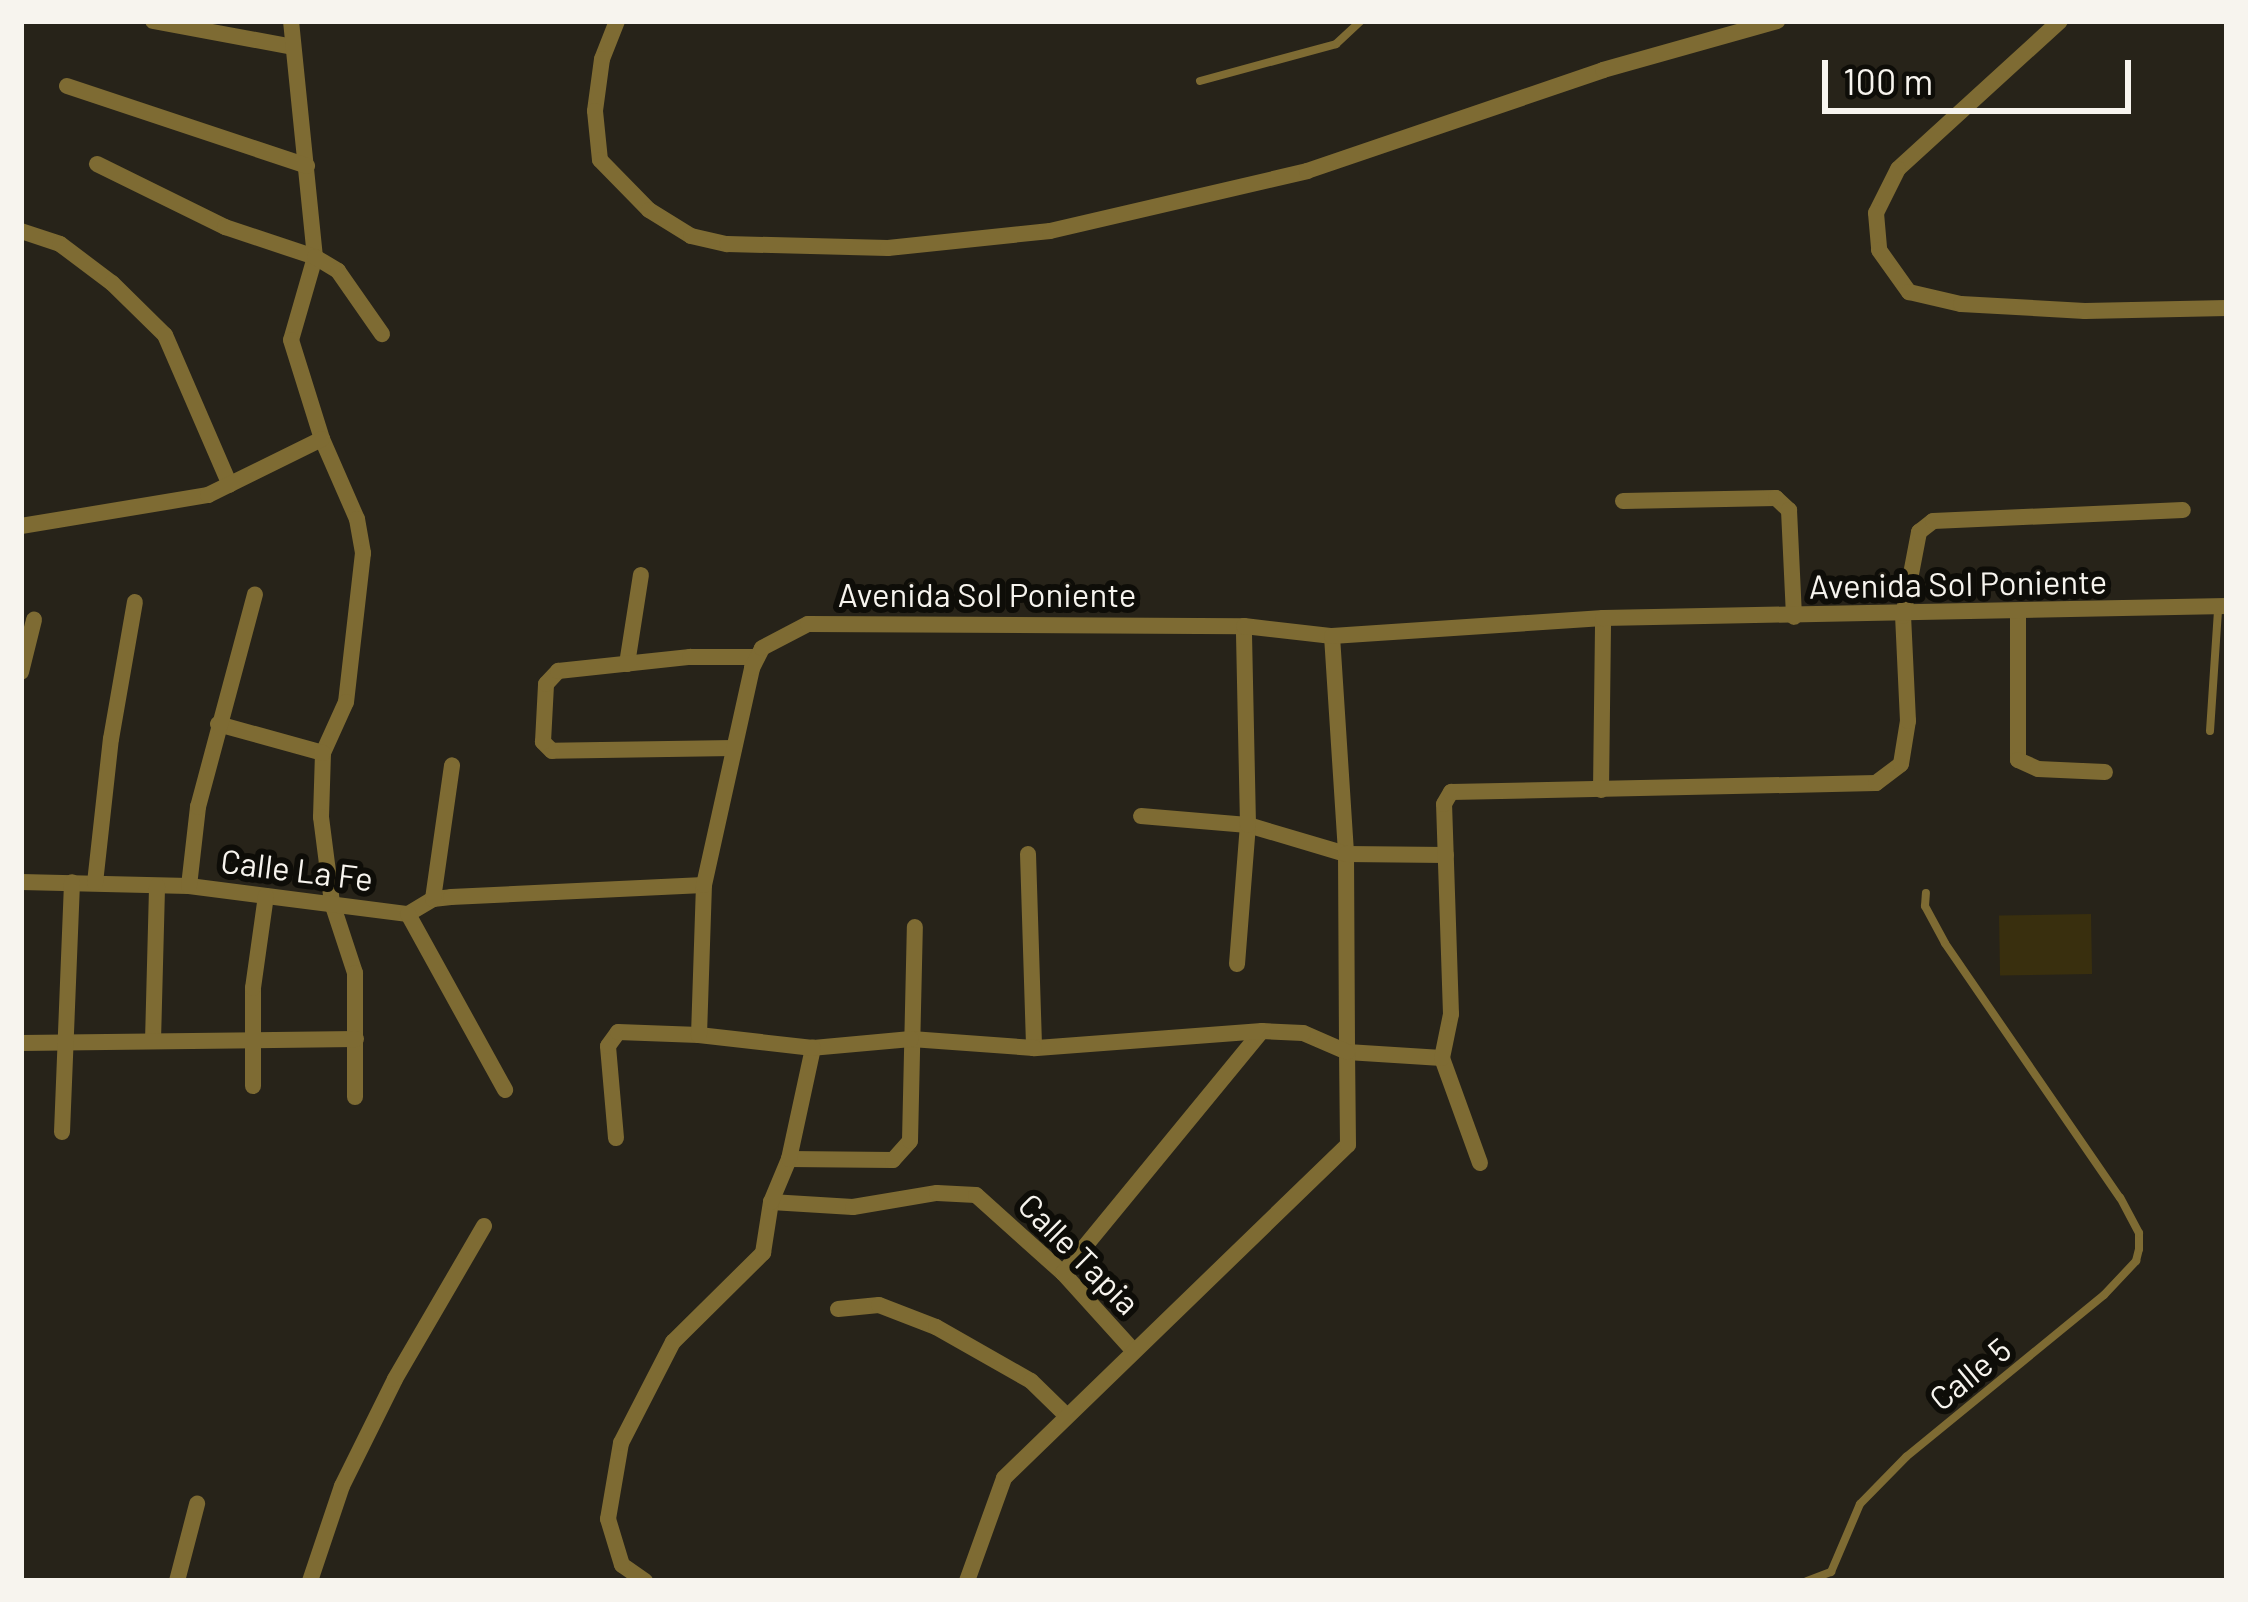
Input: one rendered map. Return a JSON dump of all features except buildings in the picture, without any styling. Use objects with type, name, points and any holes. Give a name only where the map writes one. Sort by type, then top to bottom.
[{"type":"street","points":[[153,21],[293,47]]},
{"type":"street","points":[[291,21],[315,257],[290,340],[322,439],[344,480],[363,553],[346,702],[322,753],[321,818],[332,904],[355,973],[355,1097]]},
{"type":"street","points":[[617,21],[602,59],[596,111],[600,160],[649,210],[691,236],[727,244],[888,248],[1050,231],[1307,171],[1603,70],[1777,21]]},
{"type":"street","points":[[2060,21],[1898,169],[1876,214],[1879,250],[1909,292],[1961,304],[2085,311],[2227,308]]},
{"type":"street","points":[[67,86],[307,166]]},
{"type":"street","points":[[97,164],[225,227],[315,257],[338,271],[382,334]]},
{"type":"street","points":[[21,231],[60,244],[112,283],[165,335],[230,485]]},
{"type":"street","points":[[21,526],[208,495],[322,439]]},
{"type":"street","points":[[1623,501],[1776,498],[1789,510],[1794,617]]},
{"type":"street","points":[[1480,1163],[1442,1058],[1450,1015],[1444,805],[1450,793],[1876,782],[1901,764],[1905,742],[1903,616],[1918,532],[1933,521],[2183,510]]},
{"type":"street","points":[[627,664],[641,575]]},
{"type":"street","points":[[189,886],[198,807],[255,595]]},
{"type":"street","points":[[95,883],[111,740],[135,602]]},
{"type":"street","name":"Avenida Sol Poniente","points":[[757,657],[782,634],[808,624],[1244,626],[1332,636],[1603,618],[2223,608]]},
{"type":"street","points":[[2018,614],[2018,760],[2038,769],[2104,772]]},
{"type":"street","points":[[1601,790],[1603,618]]},
{"type":"street","points":[[21,672],[34,620]]},
{"type":"street","points":[[1238,964],[1248,825],[1244,626]]},
{"type":"street","points":[[972,1578],[1004,1478],[1132,1349],[1348,1145],[1346,854],[1332,636]]},
{"type":"street","points":[[699,1035],[704,885],[757,657],[627,664],[549,675],[546,748],[734,748]]},
{"type":"street","points":[[218,724],[322,753]]},
{"type":"street","points":[[433,899],[452,765]]},
{"type":"street","points":[[1141,816],[1248,825],[1346,854],[1446,855]]},
{"type":"street","points":[[1028,854],[1034,1048]]},
{"type":"street","name":"Calle La Fe","points":[[21,882],[189,886],[408,914],[433,899],[704,885]]},
{"type":"street","points":[[62,1132],[72,882]]},
{"type":"street","points":[[153,1041],[157,886]]},
{"type":"street","points":[[253,1086],[253,988],[266,896]]},
{"type":"street","points":[[408,914],[505,1090]]},
{"type":"street","points":[[789,1159],[893,1160],[910,1141],[916,927]]},
{"type":"street","points":[[616,1138],[608,1046],[618,1032],[699,1035],[813,1048],[911,1039],[1034,1048],[1262,1030],[1303,1033],[1347,1052],[1442,1058]]},
{"type":"street","points":[[1063,1273],[1262,1030]]},
{"type":"street","points":[[21,1043],[356,1039]]},
{"type":"street","points":[[645,1581],[622,1565],[608,1519],[621,1443],[673,1342],[763,1253],[771,1202],[789,1159],[813,1048]]},
{"type":"street","name":"Calle Tapia","points":[[771,1202],[853,1207],[937,1193],[976,1195],[1063,1273],[1132,1349]]},
{"type":"street","points":[[310,1581],[341,1486],[395,1379],[484,1226]]},
{"type":"street","points":[[838,1309],[879,1305],[936,1327],[1031,1382],[1066,1415]]},
{"type":"street","points":[[176,1581],[197,1504]]},
{"type":"lane","points":[[1200,81],[1336,44],[1360,21]]},
{"type":"lane","points":[[2210,731],[2223,608]]},
{"type":"lane","name":"Calle 5","points":[[1807,1581],[1831,1571],[1860,1504],[1906,1457],[2104,1295],[2136,1261],[2139,1233],[2120,1198],[1945,943],[1925,906],[1927,893]]},
{"type":"shaded area","points":[[2091,914],[2092,974],[2000,976],[1999,916]]}]
